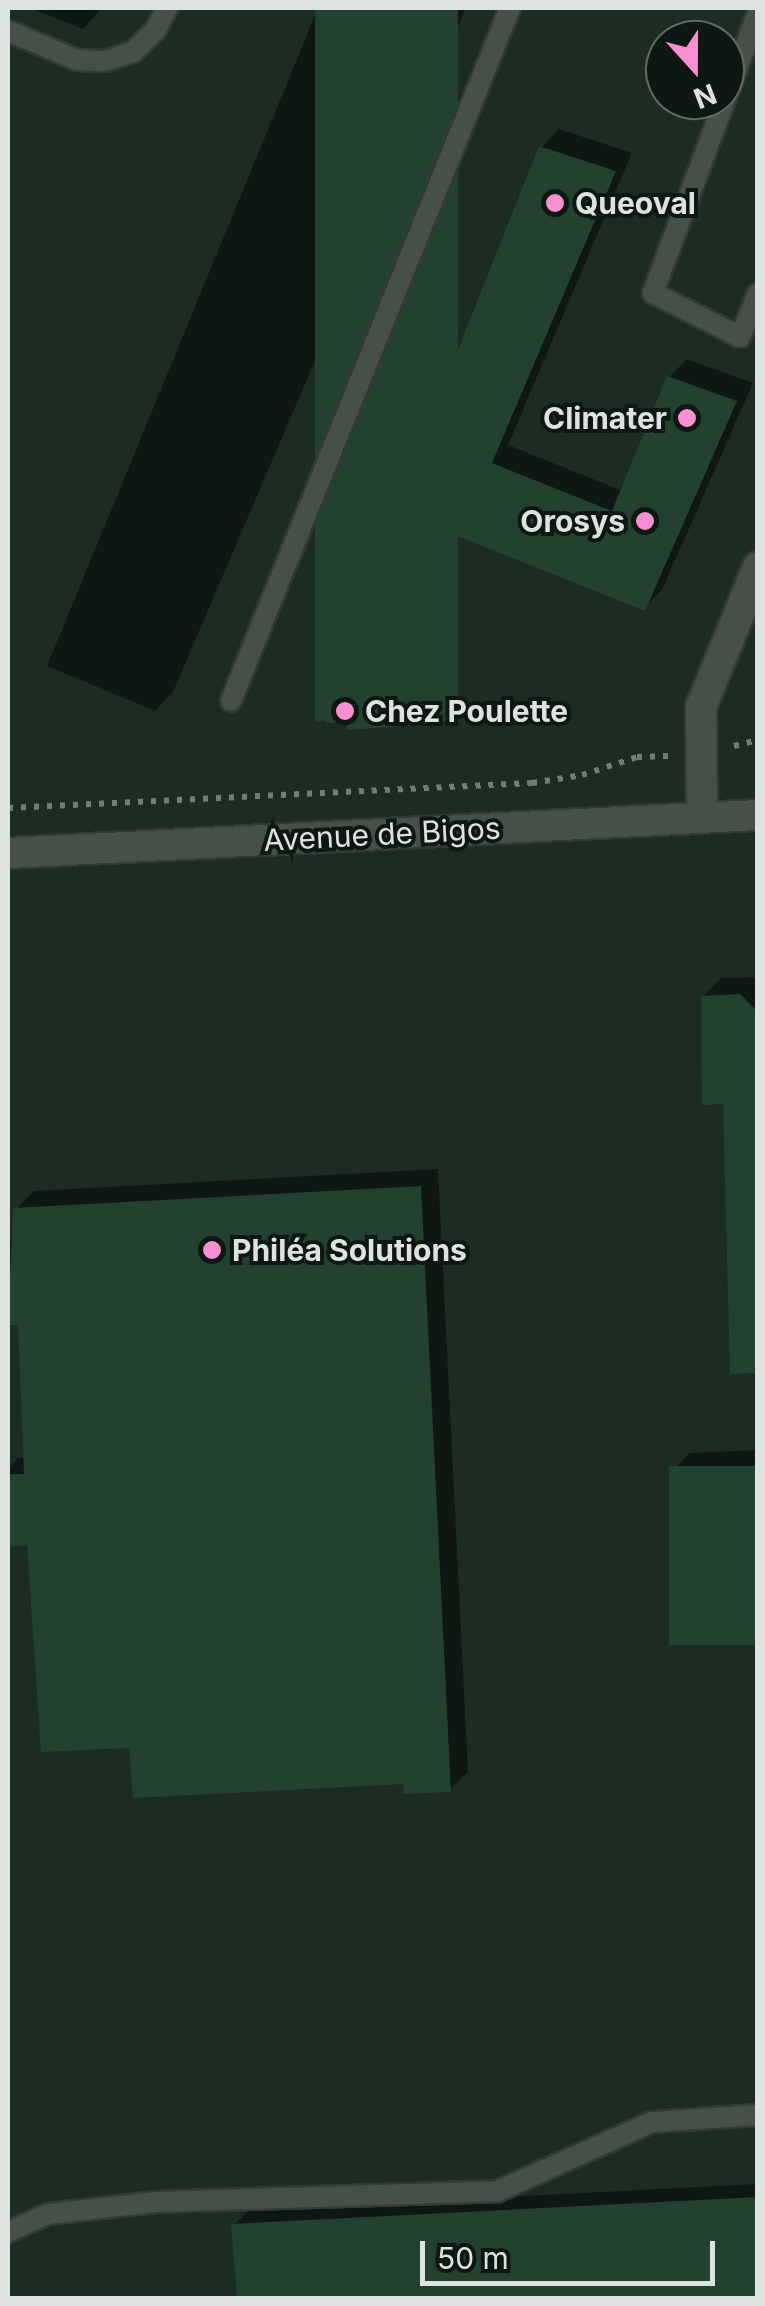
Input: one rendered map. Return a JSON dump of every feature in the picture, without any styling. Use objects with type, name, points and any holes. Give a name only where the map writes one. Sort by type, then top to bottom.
[{"type":"street","points":[[702,818],[701,707],[758,567]]},
{"type":"street","name":"Avenue de Bigos","points":[[8,854],[758,815]]},
{"type":"lane","points":[[8,31],[77,60],[104,60],[133,52],[155,31],[167,8]]},
{"type":"lane","points":[[231,701],[510,8]]},
{"type":"lane","points":[[758,12],[752,41],[758,62]]},
{"type":"lane","points":[[718,120],[653,293],[740,337],[758,294]]},
{"type":"lane","points":[[8,2232],[48,2214],[156,2202],[498,2191],[652,2122],[758,2115]]},
{"type":"path","points":[[8,808],[532,783],[582,775],[637,757],[700,754],[758,740]]},
{"type":"shaded area","points":[[8,8],[757,8],[757,2298],[8,2298]]},
{"type":"building","points":[[315,8],[458,8],[458,721],[315,721]]},
{"type":"building","points":[[539,146],[616,171],[492,463],[612,511],[667,376],[737,401],[645,611],[394,511]]},
{"type":"building","points":[[368,654],[370,673],[414,670],[418,725],[347,730],[347,722],[326,723],[322,657]]},
{"type":"building","points":[[740,994],[758,1012],[758,1373],[730,1374],[723,1104],[702,1105],[701,996]]},
{"type":"building","points":[[421,1186],[451,1792],[403,1794],[404,1784],[133,1798],[129,1748],[41,1752],[27,1545],[8,1547],[8,1474],[24,1474],[18,1325],[8,1325],[13,1208]]},
{"type":"building","points":[[669,1466],[758,1466],[758,1645],[669,1645]]},
{"type":"building","points":[[758,2197],[758,2298],[237,2298],[231,2224]]},
{"type":"place","name":"Queoval","points":[[555,203]]},
{"type":"place","name":"Climater","points":[[687,418]]},
{"type":"place","name":"Orosys","points":[[645,521]]},
{"type":"place","name":"Chez Poulette","points":[[345,711]]},
{"type":"place","name":"Philéa Solutions","points":[[212,1250]]}]
